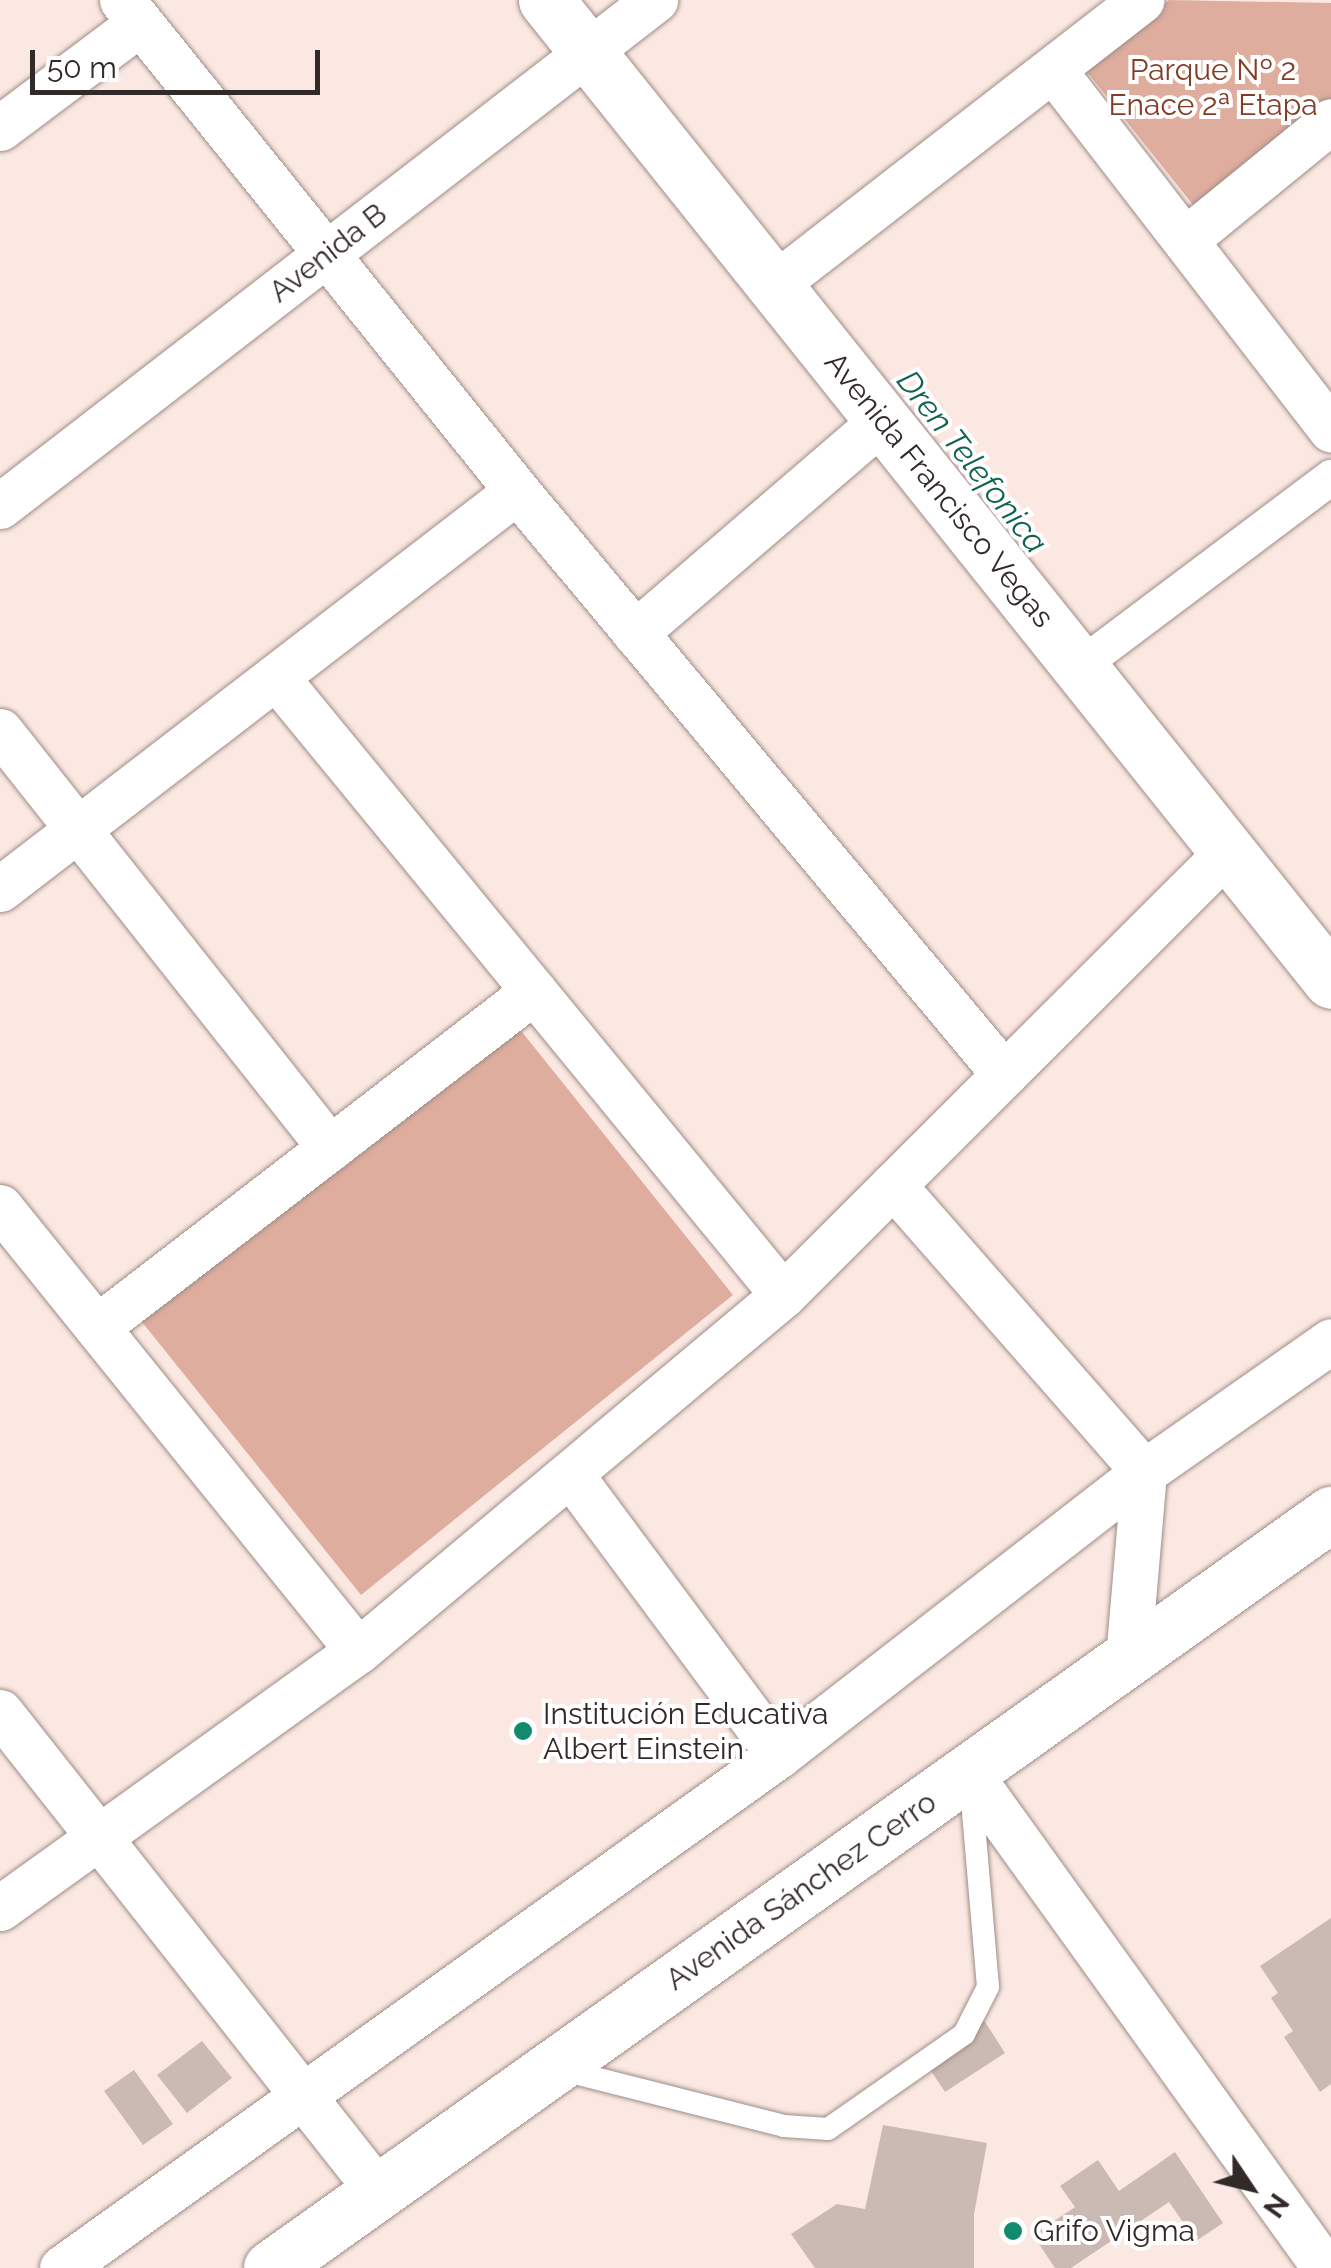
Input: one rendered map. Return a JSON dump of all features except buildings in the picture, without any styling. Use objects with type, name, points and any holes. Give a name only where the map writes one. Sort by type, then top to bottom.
[{"type":"main road","name":"Avenida Francisco Vegas","points":[[546,0],[1331,981]]},
{"type":"main road","name":"Avenida Sánchez Cerro","points":[[271,2268],[1331,1514]]},
{"type":"street","name":"Avenida B","points":[[0,506],[656,0]]},
{"type":"street","points":[[774,285],[1141,0]]},
{"type":"street","points":[[0,128],[131,12],[517,491],[1004,1074]]},
{"type":"street","points":[[1054,70],[1331,428]]},
{"type":"street","points":[[1185,240],[1331,121]]},
{"type":"street","points":[[636,633],[883,420]]},
{"type":"street","points":[[1079,666],[1331,478]]},
{"type":"street","points":[[0,889],[517,491]]},
{"type":"street","points":[[276,677],[783,1295]]},
{"type":"street","points":[[0,731],[330,1148]]},
{"type":"street","points":[[0,1908],[358,1651],[783,1295],[1228,852]]},
{"type":"street","points":[[97,1327],[534,991]]},
{"type":"street","points":[[894,1185],[1144,1472],[1128,1659]]},
{"type":"street","points":[[0,1207],[358,1651]]},
{"type":"street","points":[[62,2268],[779,1756],[1144,1472],[1331,1342]]},
{"type":"street","points":[[571,1475],[779,1756]]},
{"type":"street","points":[[0,1712],[378,2191]]},
{"type":"street","points":[[969,1774],[1325,2268]]},
{"type":"lane","points":[[550,2066],[784,2126],[828,2128],[964,2034],[988,1988],[969,1774]]},
{"type":"green space","name":"Parque Nº 2 Enace 2ª Etapa","points":[[1169,0],[1331,3],[1331,104],[1198,211],[1084,68]]},
{"type":"green space","points":[[510,1017],[733,1295],[361,1595],[138,1317]]},
{"type":"place","name":"Institución Educativa Albert Einstein","points":[[523,1731]]},
{"type":"place","name":"Grifo Vigma","points":[[1013,2231]]},
{"type":"water label","name":"Dren Telefonica","points":[[972,462]]}]
